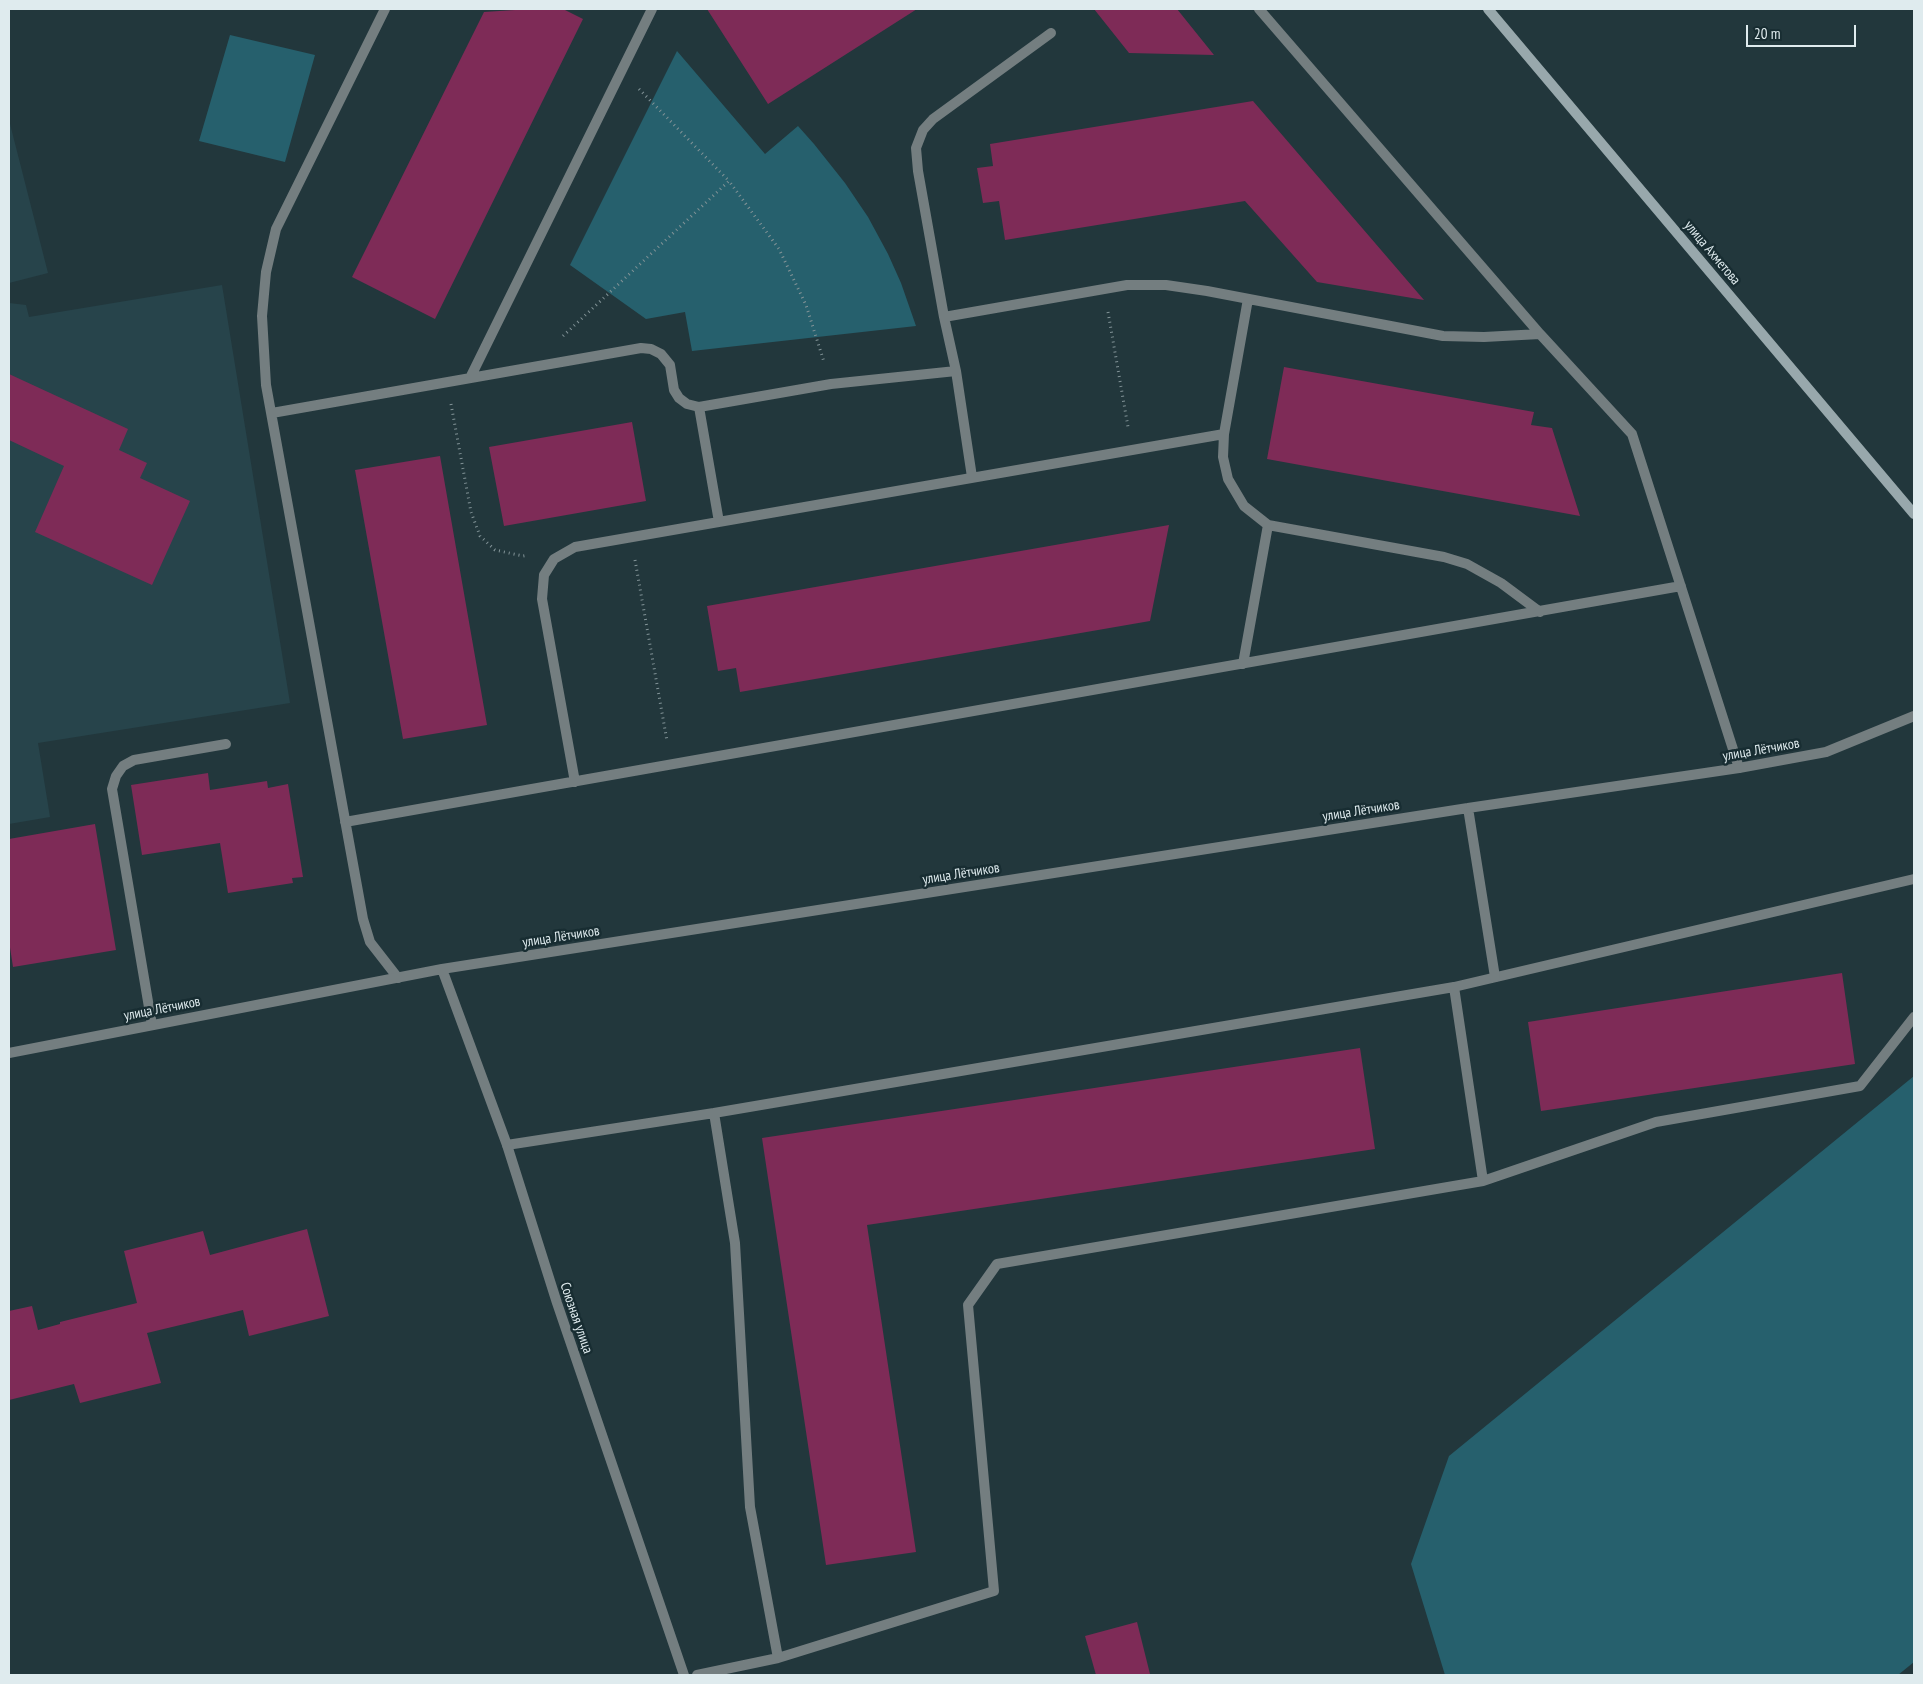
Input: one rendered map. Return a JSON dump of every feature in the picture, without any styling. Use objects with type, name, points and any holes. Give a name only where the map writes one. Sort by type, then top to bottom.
[{"type":"main road","name":"улица Ахметова","points":[[1488,9],[1914,514]]},
{"type":"street","points":[[385,9],[276,229],[266,272],[262,316],[266,385],[366,933],[379,954],[398,978]]},
{"type":"street","points":[[470,378],[652,9]]},
{"type":"street","points":[[1259,9],[1540,334],[1632,434],[1739,768]]},
{"type":"street","points":[[972,477],[956,371],[944,317],[918,171],[916,148],[923,130],[933,119],[1051,33]]},
{"type":"street","points":[[944,317],[1127,285],[1166,285],[1443,336],[1484,337],[1540,334]]},
{"type":"street","points":[[1248,299],[1224,434],[1223,457],[1228,479],[1244,506],[1268,525],[1444,557],[1482,572],[1540,612]]},
{"type":"street","points":[[272,413],[641,348],[651,349],[661,354],[670,365],[674,390],[679,398],[687,404],[699,407],[831,384],[956,371]]},
{"type":"street","points":[[699,407],[719,522]]},
{"type":"street","points":[[574,782],[542,599],[544,576],[554,559],[575,547],[1224,434]]},
{"type":"street","points":[[1243,664],[1268,525]]},
{"type":"street","points":[[345,822],[1681,586]]},
{"type":"street","name":"улица Лётчиков","points":[[9,1053],[442,969],[1468,808],[1739,768],[1826,752],[1914,716]]},
{"type":"street","points":[[152,1025],[112,789],[116,776],[122,766],[134,760],[226,744]]},
{"type":"street","points":[[1468,808],[1495,977]]},
{"type":"street","points":[[507,1145],[714,1113],[1454,987],[1914,879]]},
{"type":"street","name":"Союзная улица","points":[[442,969],[507,1145],[556,1303],[684,1675]]},
{"type":"street","points":[[1454,987],[1483,1181]]},
{"type":"street","points":[[697,1675],[778,1658],[994,1591],[968,1305],[997,1264],[1483,1181],[1656,1122],[1860,1086],[1914,1017]]},
{"type":"street","points":[[714,1113],[735,1243],[750,1507],[778,1658]]},
{"type":"path","points":[[621,72],[729,181],[779,249],[806,305],[831,384]]},
{"type":"path","points":[[530,368],[729,181]]},
{"type":"path","points":[[1104,289],[1132,450]]},
{"type":"path","points":[[448,382],[471,512],[480,536],[495,550],[523,556],[532,554]]},
{"type":"path","points":[[630,537],[671,764]]},
{"type":"shaded area","points":[[230,35],[315,55],[285,162],[199,141]]},
{"type":"shaded area","points":[[677,51],[765,154],[798,126],[814,144],[845,183],[868,217],[901,283],[916,326],[692,351],[685,312],[646,319],[570,265]]},
{"type":"shaded area","points":[[9,120],[48,273],[9,283]]},
{"type":"shaded area","points":[[222,285],[290,703],[38,743],[50,817],[9,824],[9,303],[26,305],[29,317]]},
{"type":"shaded area","points":[[1914,1076],[1914,1662],[1898,1675],[1445,1675],[1411,1564],[1449,1456]]},
{"type":"building","points":[[563,9],[583,19],[435,319],[352,277],[484,12]]},
{"type":"building","points":[[707,9],[917,9],[768,104]]},
{"type":"building","points":[[1094,9],[1177,9],[1214,55],[1129,53]]},
{"type":"building","points":[[1253,101],[1424,300],[1317,282],[1245,201],[1005,240],[999,201],[983,203],[977,168],[993,166],[990,144]]},
{"type":"building","points":[[1284,367],[1534,412],[1531,425],[1552,428],[1580,516],[1267,459]]},
{"type":"building","points":[[9,374],[128,429],[119,450],[147,463],[140,478],[190,501],[152,585],[35,532],[64,466],[9,440]]},
{"type":"building","points":[[632,422],[646,501],[504,526],[489,447]]},
{"type":"building","points":[[440,456],[487,725],[403,739],[355,470]]},
{"type":"building","points":[[1169,525],[1150,621],[740,692],[736,668],[718,671],[707,606]]},
{"type":"building","points":[[208,773],[210,790],[267,781],[268,788],[288,784],[303,877],[292,878],[293,883],[228,893],[220,843],[142,855],[131,785]]},
{"type":"building","points":[[95,824],[116,950],[13,967],[9,941],[9,839]]},
{"type":"building","points":[[1842,973],[1855,1064],[1541,1111],[1528,1022]]},
{"type":"building","points":[[1360,1048],[1375,1149],[867,1225],[916,1552],[826,1565],[762,1138]]},
{"type":"building","points":[[307,1229],[329,1316],[249,1336],[243,1310],[147,1333],[161,1383],[80,1403],[74,1384],[9,1400],[9,1311],[32,1306],[38,1330],[60,1324],[60,1322],[137,1303],[124,1251],[203,1231],[210,1255]]},
{"type":"building","points":[[1137,1622],[1150,1674],[1096,1675],[1085,1636]]}]
